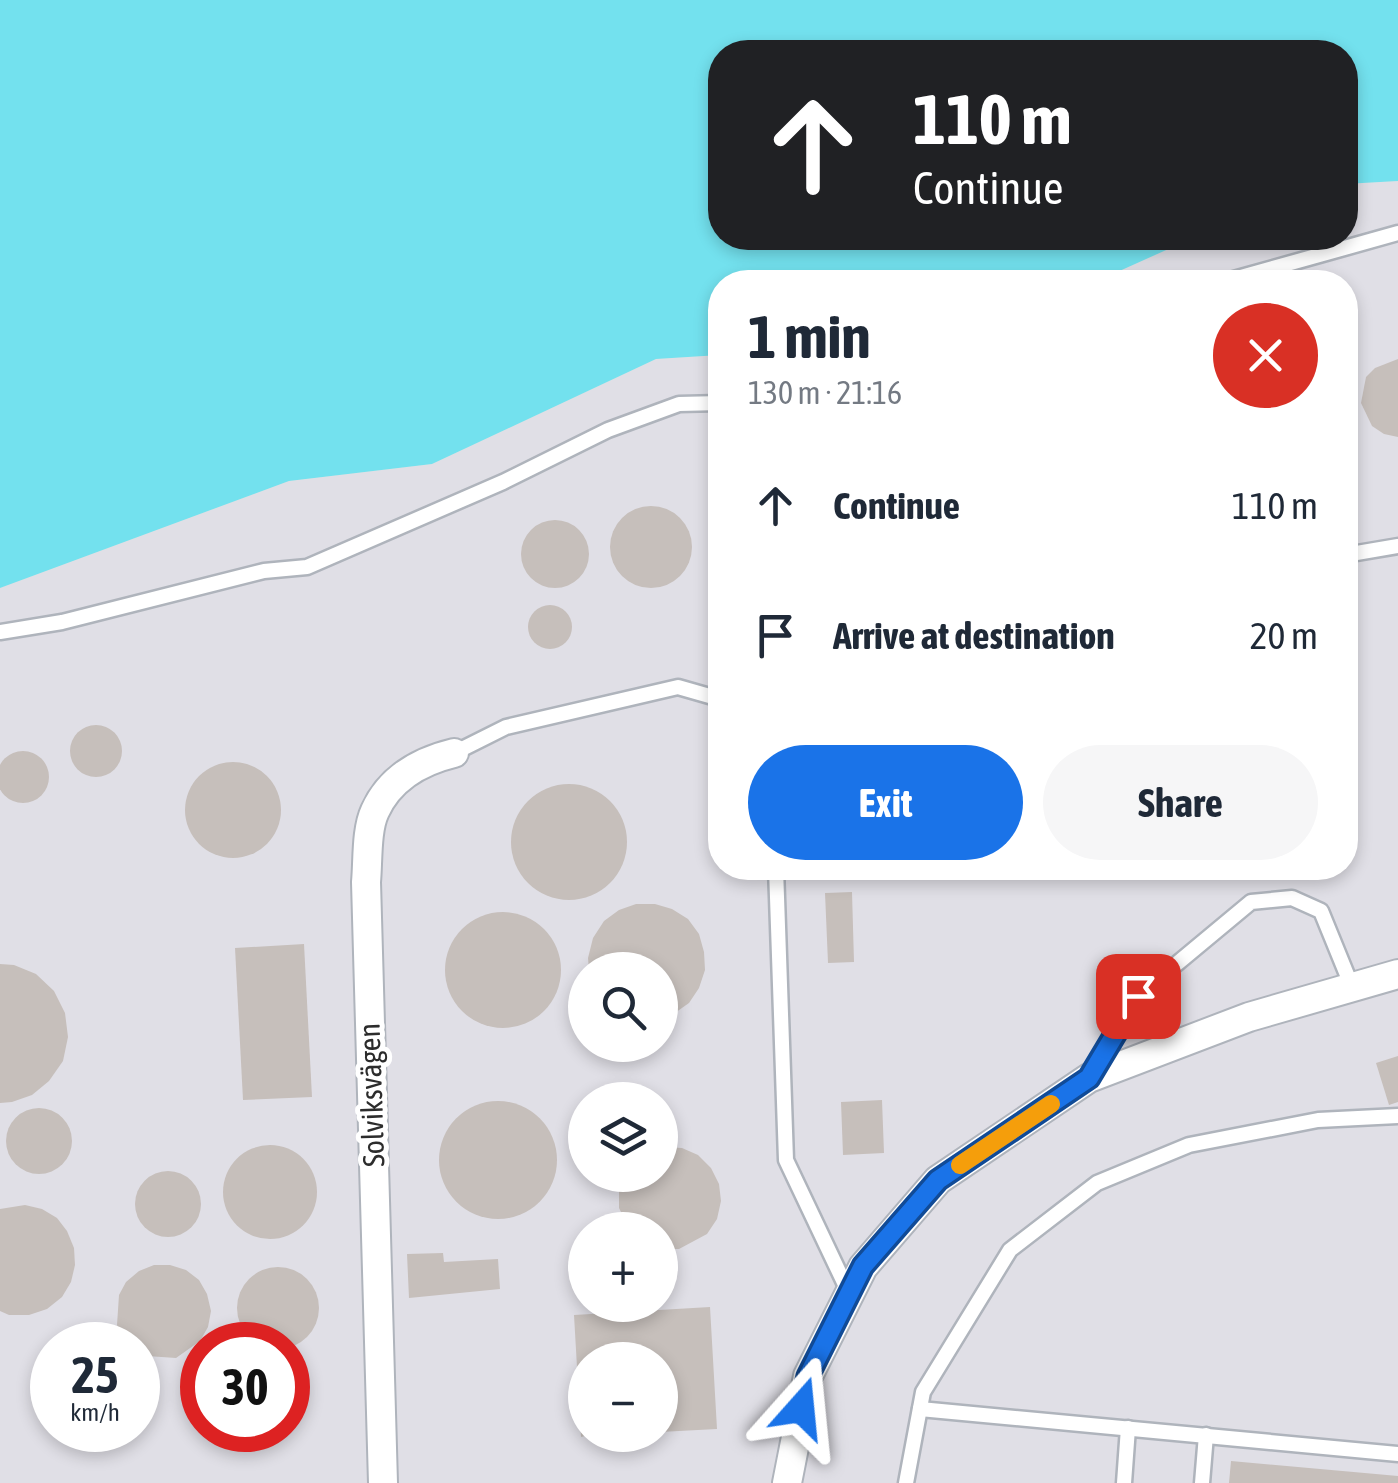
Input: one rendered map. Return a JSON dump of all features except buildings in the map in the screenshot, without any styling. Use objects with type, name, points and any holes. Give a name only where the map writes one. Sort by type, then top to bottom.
[{"type":"street","name":"Solviksvägen","points":[[384,1483],[366,882],[374,813],[398,779],[428,759],[454,752]]},
{"type":"street","points":[[787,1483],[808,1376],[863,1266],[938,1180],[1089,1078],[1248,1017],[1398,974]]},
{"type":"lane","points":[[1358,244],[1398,233]]},
{"type":"lane","points":[[1266,270],[1337,250]]},
{"type":"lane","points":[[0,632],[62,622],[264,572],[307,567],[503,482],[608,430],[679,404],[708,403]]},
{"type":"lane","points":[[1358,554],[1398,546]]},
{"type":"lane","points":[[454,752],[506,726],[678,687],[708,696]]},
{"type":"lane","points":[[776,880],[786,1160],[850,1293]]},
{"type":"lane","points":[[1089,1078],[1138,996],[1250,902],[1292,898],[1321,912],[1352,987]]},
{"type":"lane","points":[[906,1483],[923,1392],[1010,1250],[1097,1182],[1189,1146],[1318,1120],[1398,1116]]},
{"type":"lane","points":[[920,1409],[1398,1454]]},
{"type":"lane","points":[[1124,1483],[1128,1428]]},
{"type":"lane","points":[[1202,1483],[1206,1435]]},
{"type":"shaded area","points":[[1398,181],[1398,1483],[0,1483],[0,588],[289,481],[432,464],[656,359],[708,356],[708,880],[1358,880],[1358,270],[1122,270],[1166,250],[1358,250],[1358,183]]},
{"type":"water","points":[[0,0],[1398,0],[1398,181],[1358,183],[1358,40],[708,40],[708,250],[1166,250],[1122,270],[708,270],[708,356],[656,359],[432,464],[289,481],[0,588]]},
{"type":"slow traffic","points":[[960,1165],[1051,1104]]},
{"type":"route","points":[[801,1408],[808,1376],[863,1266],[938,1180],[1089,1078],[1138,996]]}]
